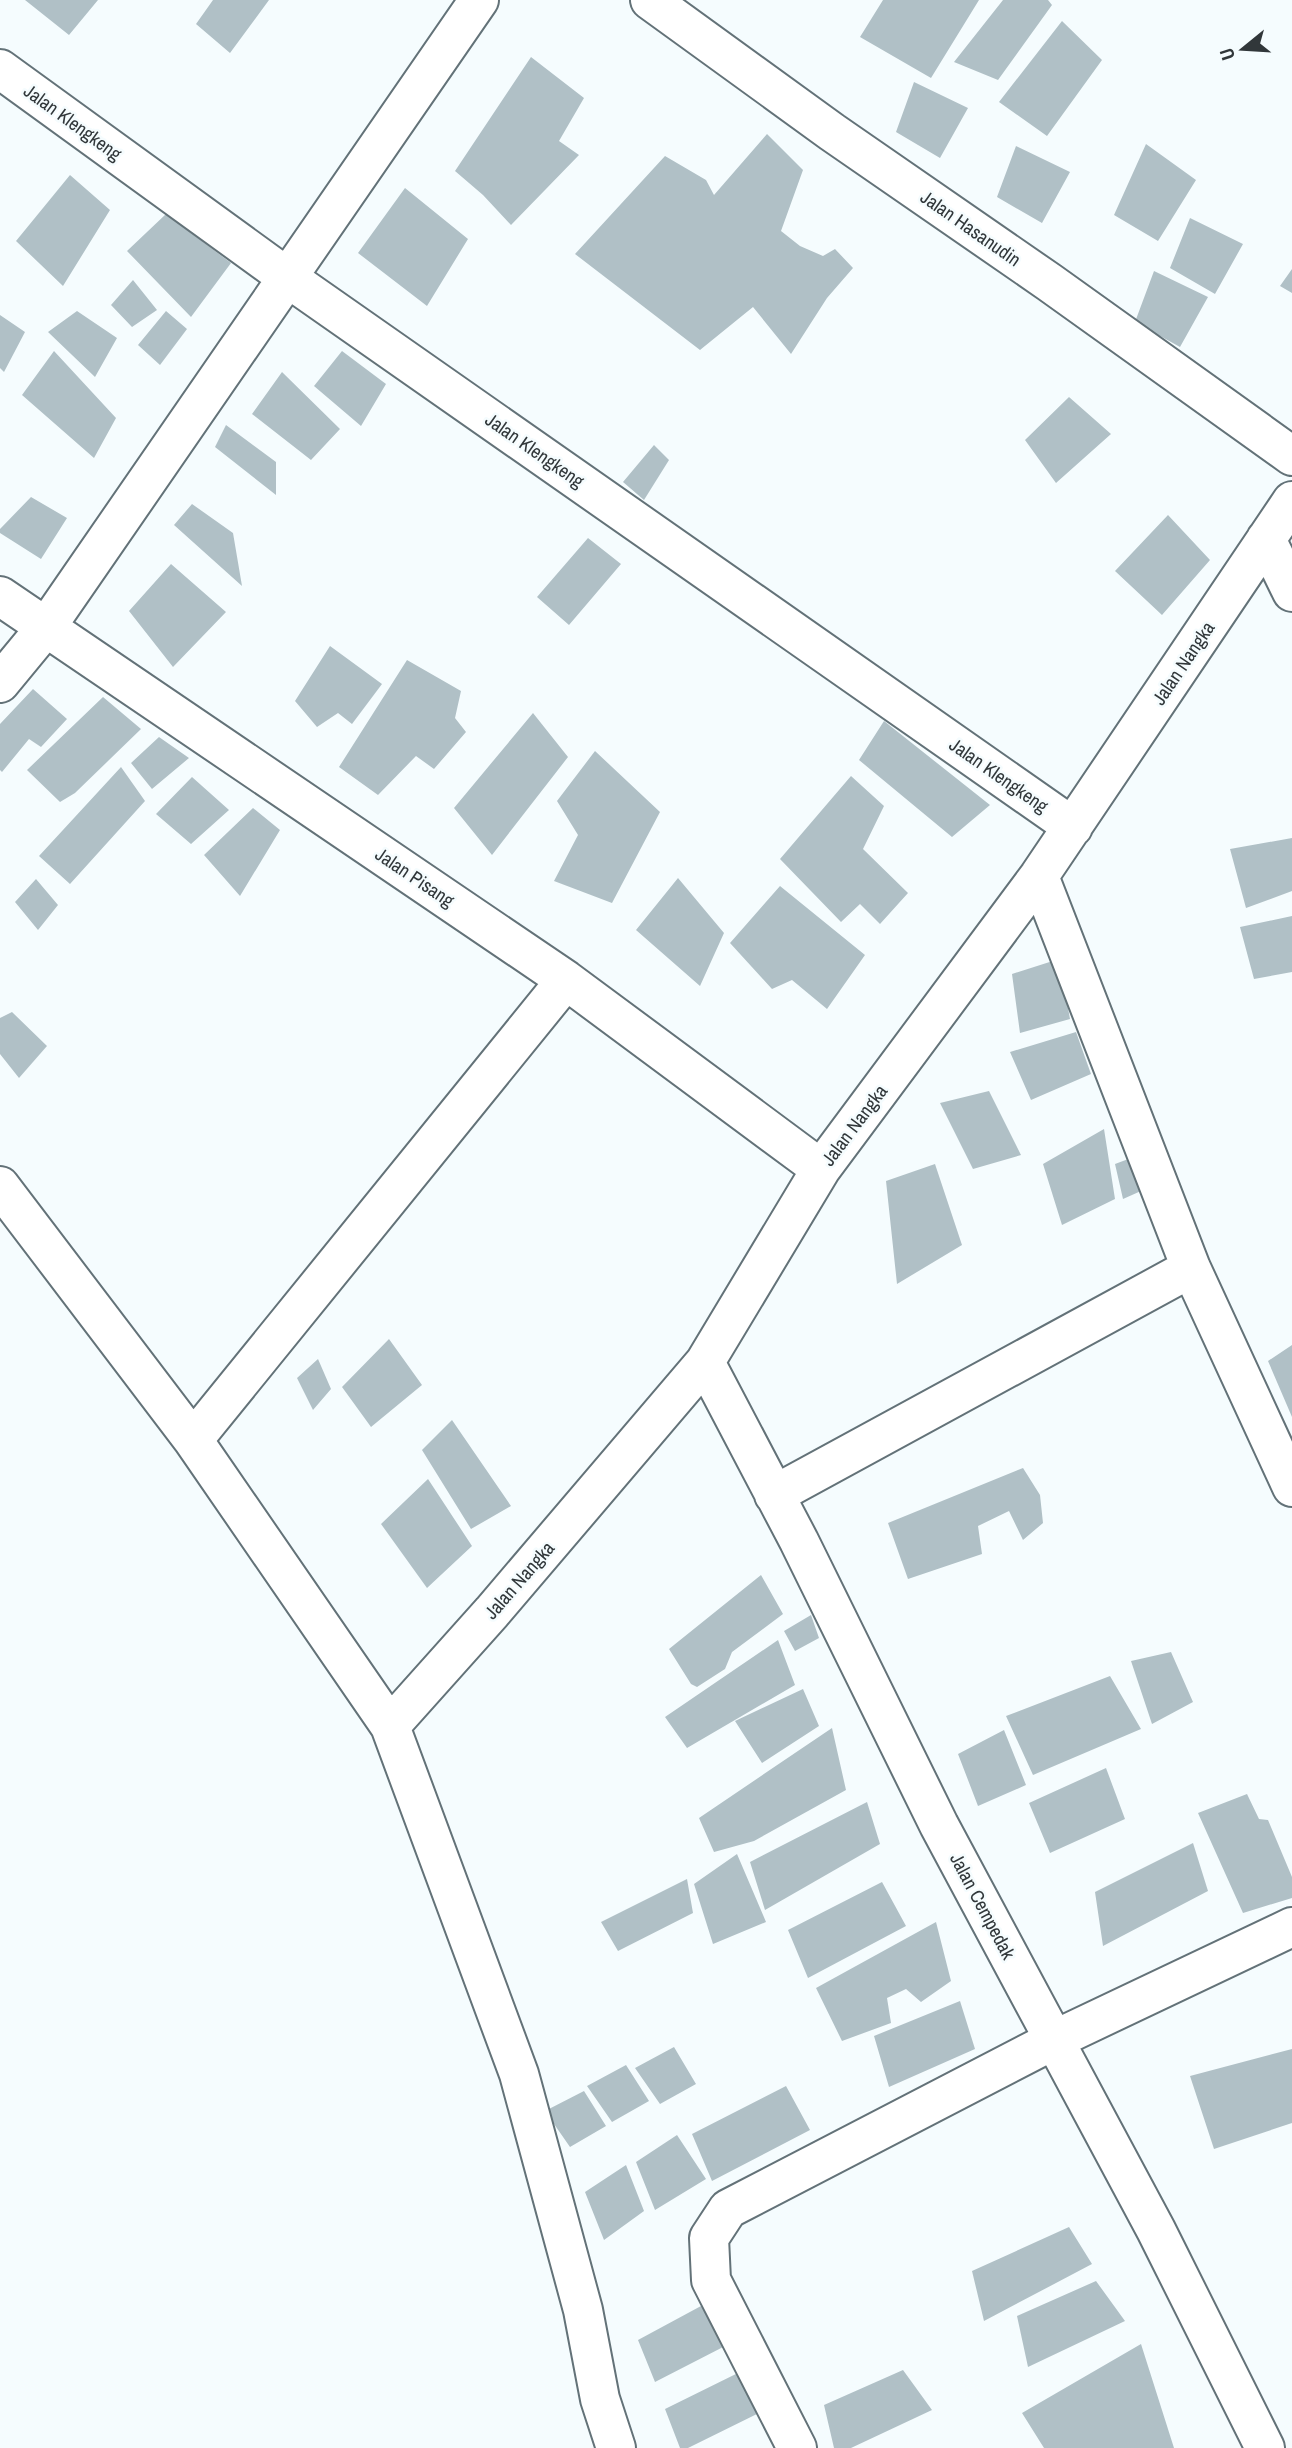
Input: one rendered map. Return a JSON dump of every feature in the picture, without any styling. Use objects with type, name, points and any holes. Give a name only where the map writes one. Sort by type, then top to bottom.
[{"type":"street","points":[[0,683],[47,626],[479,0]]},
{"type":"street","name":"Jalan Hasanudin","points":[[650,0],[832,132],[1049,282],[1292,456]]},
{"type":"street","name":"Jalan Klengkeng","points":[[0,69],[288,278],[1073,827]]},
{"type":"street","name":"Jalan Nangka","points":[[390,1726],[492,1612],[705,1362],[821,1169],[1039,876],[1292,501]]},
{"type":"street","points":[[1266,538],[1292,592]]},
{"type":"street","name":"Jalan Pisang","points":[[0,596],[566,980],[821,1169]]},
{"type":"street","points":[[1039,876],[1191,1268],[1292,1487]]},
{"type":"street","points":[[193,1440],[566,980]]},
{"type":"street","points":[[0,1186],[193,1440],[390,1726],[519,2074],[583,2310],[600,2399],[616,2448]]},
{"type":"street","points":[[774,1495],[1191,1268]]},
{"type":"street","name":"Jalan Cempedak","points":[[705,1362],[939,1825],[1156,2230],[1265,2448]]},
{"type":"street","points":[[797,2448],[711,2280],[709,2238],[728,2209],[1054,2040],[1292,1927]]},
{"type":"building","points":[[25,0],[98,0],[69,35]]},
{"type":"building","points":[[213,0],[269,0],[230,53],[196,24]]},
{"type":"building","points":[[883,0],[979,0],[931,78],[860,37]]},
{"type":"building","points":[[1003,0],[1048,0],[1052,5],[998,80],[954,62]]},
{"type":"building","points":[[1062,21],[1102,60],[1047,136],[999,102]]},
{"type":"building","points":[[531,57],[584,98],[559,141],[579,155],[511,225],[483,195],[455,171]]},
{"type":"building","points":[[914,82],[968,108],[940,158],[896,132]]},
{"type":"building","points":[[767,134],[803,170],[781,231],[800,246],[823,256],[835,249],[853,268],[827,298],[791,354],[753,307],[700,350],[575,254],[665,156],[706,180],[714,195]]},
{"type":"building","points":[[1146,144],[1196,180],[1158,241],[1114,215]]},
{"type":"building","points":[[1016,146],[1070,172],[1042,223],[997,197]]},
{"type":"building","points":[[70,175],[110,210],[63,286],[16,241]]},
{"type":"building","points":[[405,188],[468,239],[427,306],[358,253]]},
{"type":"building","points":[[166,214],[231,263],[191,317],[127,251]]},
{"type":"building","points":[[1190,218],[1243,244],[1215,294],[1170,268]]},
{"type":"building","points":[[1292,269],[1292,293],[1280,286]]},
{"type":"building","points":[[1154,271],[1208,297],[1180,347],[1135,322]]},
{"type":"building","points":[[133,280],[157,310],[132,327],[111,305]]},
{"type":"building","points":[[77,311],[117,338],[95,377],[48,332]]},
{"type":"building","points":[[166,311],[187,329],[160,365],[138,345]]},
{"type":"building","points":[[0,315],[25,332],[4,372],[0,368]]},
{"type":"building","points":[[54,351],[116,418],[94,458],[22,395]]},
{"type":"building","points":[[342,351],[386,384],[361,426],[314,386]]},
{"type":"building","points":[[282,372],[340,429],[311,460],[252,414]]},
{"type":"building","points":[[1069,397],[1111,434],[1056,483],[1025,440]]},
{"type":"building","points":[[226,425],[276,462],[276,495],[215,447]]},
{"type":"building","points":[[654,445],[669,460],[644,500],[623,482]]},
{"type":"building","points":[[31,497],[67,518],[41,559],[0,533],[0,529]]},
{"type":"building","points":[[192,504],[233,533],[242,586],[174,525]]},
{"type":"building","points":[[1168,515],[1210,560],[1162,615],[1115,571]]},
{"type":"building","points":[[588,538],[621,564],[569,625],[537,597]]},
{"type":"building","points":[[171,564],[226,612],[173,667],[129,611]]},
{"type":"building","points":[[330,646],[382,684],[352,724],[338,713],[317,727],[295,701]]},
{"type":"building","points":[[407,660],[461,691],[455,718],[466,732],[434,769],[416,756],[378,795],[339,767]]},
{"type":"building","points":[[33,689],[67,719],[41,747],[29,739],[2,772],[0,724]]},
{"type":"building","points":[[103,697],[141,729],[75,793],[60,802],[27,770]]},
{"type":"building","points":[[533,713],[568,757],[492,855],[454,808]]},
{"type":"building","points":[[884,721],[990,805],[952,837],[859,760]]},
{"type":"building","points":[[159,737],[189,758],[152,789],[131,763]]},
{"type":"building","points":[[595,751],[660,812],[612,903],[554,881],[578,835],[557,801]]},
{"type":"building","points":[[121,767],[145,801],[70,884],[39,856]]},
{"type":"building","points":[[851,776],[884,806],[863,849],[908,893],[880,924],[860,904],[841,922],[780,859]]},
{"type":"building","points":[[192,777],[229,810],[191,844],[156,814]]},
{"type":"building","points":[[253,808],[280,830],[240,896],[204,855]]},
{"type":"building","points":[[1292,838],[1292,891],[1246,908],[1230,849]]},
{"type":"building","points":[[678,878],[724,933],[700,986],[636,930]]},
{"type":"building","points":[[36,879],[58,905],[38,930],[15,902]]},
{"type":"building","points":[[780,886],[865,955],[827,1009],[792,980],[772,989],[730,943]]},
{"type":"building","points":[[1292,916],[1292,972],[1254,979],[1240,927]]},
{"type":"building","points":[[1059,959],[1070,1019],[1020,1033],[1012,974]]},
{"type":"building","points":[[12,1012],[47,1046],[19,1078],[0,1054],[0,1018]]},
{"type":"building","points":[[1076,1032],[1091,1074],[1031,1100],[1010,1052]]},
{"type":"building","points":[[989,1091],[1021,1155],[973,1169],[940,1103]]},
{"type":"building","points":[[1104,1129],[1115,1199],[1062,1225],[1043,1164]]},
{"type":"building","points":[[1139,1155],[1150,1187],[1123,1199],[1115,1164]]},
{"type":"building","points":[[935,1164],[962,1245],[897,1284],[886,1181]]},
{"type":"building","points":[[389,1339],[422,1385],[371,1427],[342,1387]]},
{"type":"building","points":[[1292,1345],[1292,1417],[1268,1361]]},
{"type":"building","points":[[318,1359],[331,1389],[313,1410],[297,1378]]},
{"type":"building","points":[[452,1420],[511,1506],[471,1529],[422,1450]]},
{"type":"building","points":[[1023,1468],[1040,1495],[1043,1523],[1023,1540],[1009,1511],[978,1526],[982,1554],[908,1579],[888,1523]]},
{"type":"building","points":[[428,1479],[472,1546],[427,1588],[381,1524]]},
{"type":"building","points":[[761,1575],[783,1614],[732,1652],[725,1669],[697,1687],[691,1684],[669,1649]]},
{"type":"building","points":[[811,1615],[819,1638],[795,1651],[784,1631]]},
{"type":"building","points":[[778,1640],[795,1685],[687,1748],[665,1717]]},
{"type":"building","points":[[1171,1652],[1193,1702],[1152,1724],[1131,1661]]},
{"type":"building","points":[[1110,1676],[1141,1729],[1033,1775],[1006,1716]]},
{"type":"building","points":[[803,1689],[819,1726],[762,1763],[735,1721]]},
{"type":"building","points":[[832,1728],[846,1790],[754,1841],[714,1852],[699,1818]]},
{"type":"building","points":[[1004,1730],[1026,1785],[978,1806],[958,1754]]},
{"type":"building","points":[[1106,1768],[1125,1819],[1050,1853],[1029,1803]]},
{"type":"building","points":[[1247,1794],[1259,1819],[1268,1820],[1292,1877],[1292,1898],[1243,1913],[1198,1813]]},
{"type":"building","points":[[867,1802],[880,1844],[765,1910],[750,1862]]},
{"type":"building","points":[[1193,1843],[1208,1891],[1103,1946],[1095,1892]]},
{"type":"building","points":[[737,1854],[766,1922],[713,1944],[694,1884]]},
{"type":"building","points":[[687,1879],[693,1913],[618,1951],[601,1922]]},
{"type":"building","points":[[882,1882],[906,1926],[808,1978],[788,1930]]},
{"type":"building","points":[[936,1922],[951,1981],[921,2002],[906,1989],[887,1998],[891,2023],[842,2041],[816,1988]]},
{"type":"building","points":[[960,2001],[975,2049],[889,2087],[874,2036]]},
{"type":"building","points":[[674,2047],[696,2084],[660,2104],[635,2068]]},
{"type":"building","points":[[1292,2049],[1292,2123],[1214,2149],[1190,2076]]},
{"type":"building","points":[[626,2065],[649,2101],[612,2122],[587,2086]]},
{"type":"building","points":[[786,2086],[810,2130],[712,2181],[692,2134]]},
{"type":"building","points":[[584,2091],[606,2126],[570,2147],[545,2111]]},
{"type":"building","points":[[677,2135],[706,2179],[655,2210],[636,2162]]},
{"type":"building","points":[[626,2165],[644,2211],[604,2240],[585,2192]]},
{"type":"building","points":[[1069,2227],[1092,2264],[984,2321],[972,2271]]},
{"type":"building","points":[[1096,2281],[1125,2321],[1028,2367],[1017,2316]]},
{"type":"building","points":[[701,2306],[727,2345],[655,2382],[638,2340]]},
{"type":"building","points":[[1141,2344],[1174,2448],[1044,2448],[1022,2413]]},
{"type":"building","points":[[746,2369],[763,2411],[688,2448],[680,2448],[665,2409]]},
{"type":"building","points":[[903,2370],[932,2410],[851,2448],[834,2448],[824,2405]]}]
